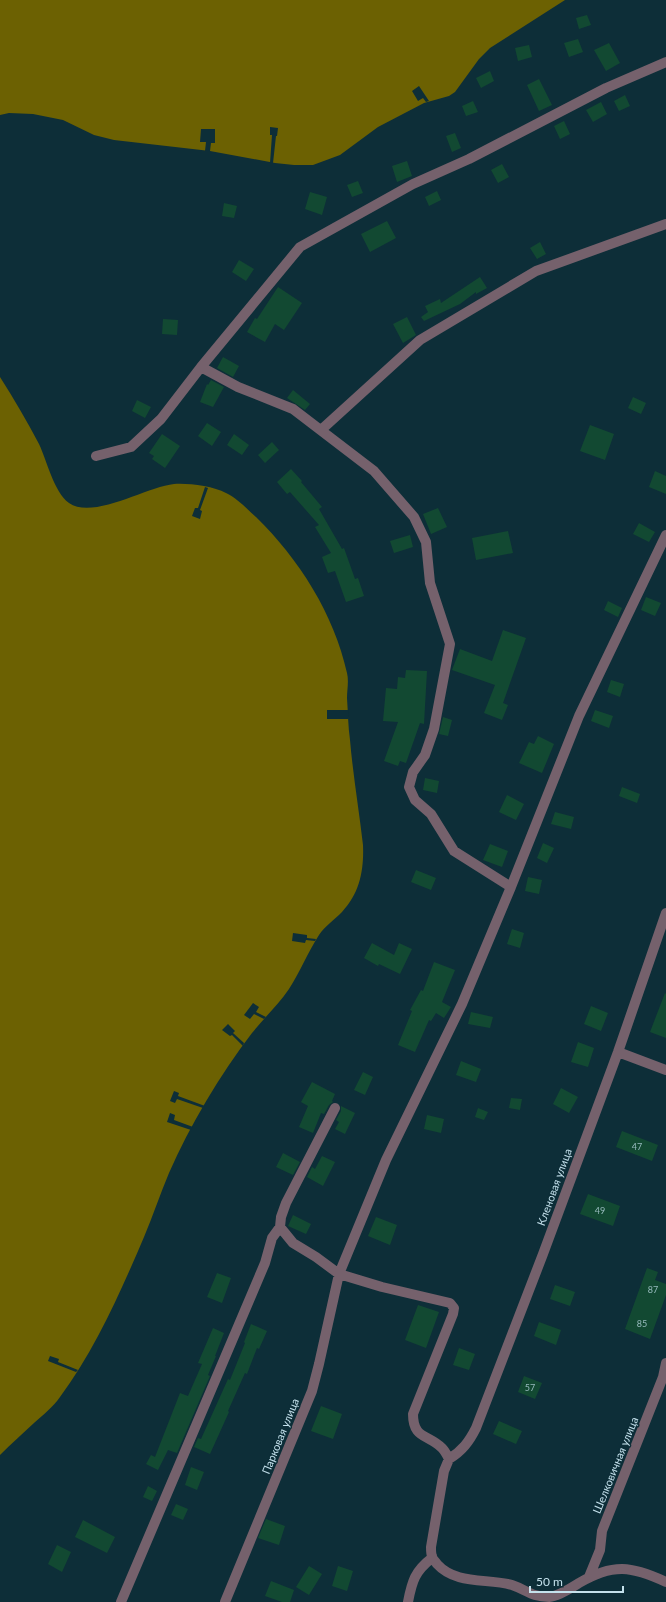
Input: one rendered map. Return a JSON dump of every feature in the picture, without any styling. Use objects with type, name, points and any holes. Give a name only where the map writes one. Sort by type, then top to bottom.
[{"type":"street","points":[[96,456],[131,447],[161,419],[201,366],[300,247],[413,184],[469,159],[606,88],[666,62]]},
{"type":"street","points":[[321,430],[420,340],[536,271],[666,224]]},
{"type":"street","points":[[201,366],[238,387],[292,409],[374,471],[414,517],[426,542],[430,583],[450,644],[434,730],[425,755],[413,772],[409,787],[415,800],[431,814],[454,851],[511,887]]},
{"type":"street","name":"Парковая улица","points":[[225,1602],[312,1391],[320,1364],[339,1274],[386,1160],[462,1004],[511,887],[579,716],[666,535]]},
{"type":"street","name":"Кленовая улица","points":[[449,1459],[464,1448],[476,1428],[543,1254],[618,1052],[666,914]]},
{"type":"street","points":[[618,1052],[666,1070]]},
{"type":"street","points":[[121,1602],[265,1262],[272,1238],[280,1227],[281,1217],[286,1203],[335,1108]]},
{"type":"street","points":[[280,1227],[293,1243],[316,1257],[339,1274],[382,1287],[450,1303],[454,1308],[414,1414],[413,1423],[416,1430],[422,1437],[442,1448],[449,1459],[444,1471],[431,1547],[432,1558],[439,1566],[451,1574],[468,1579],[513,1586],[537,1597],[551,1597],[569,1589],[589,1577],[604,1571],[618,1569],[636,1570],[666,1582]]},
{"type":"street","name":"Шелковичная улица","points":[[589,1577],[600,1550],[602,1531],[652,1406],[663,1377],[666,1363]]},
{"type":"street","points":[[408,1602],[417,1571],[432,1558]]},
{"type":"shaded area","points":[[0,0],[565,0],[490,48],[479,59],[455,92],[449,96],[424,103],[378,127],[340,155],[313,165],[294,165],[210,151],[114,140],[94,135],[63,120],[33,114],[9,113],[0,115]]},
{"type":"shaded area","points":[[0,377],[39,444],[51,476],[59,492],[69,503],[79,507],[92,508],[120,501],[162,486],[186,484],[208,487],[226,493],[238,501],[272,533],[287,551],[313,589],[324,609],[341,651],[347,673],[349,730],[363,845],[363,863],[360,881],[348,905],[319,935],[289,989],[240,1049],[217,1083],[196,1119],[169,1173],[144,1237],[117,1299],[85,1360],[60,1397],[48,1411],[0,1455]]},
{"type":"pier","points":[[419,86],[429,101],[426,102],[423,98],[418,101],[412,91]]},
{"type":"pier","points":[[270,127],[278,128],[273,163],[270,163],[272,135],[270,135]]},
{"type":"pier","points":[[201,129],[215,129],[215,143],[211,143],[210,151],[205,151],[206,142],[200,142]]},
{"type":"pier","points":[[205,487],[208,488],[200,510],[202,511],[200,519],[192,516],[195,508],[198,508]]},
{"type":"pier","points":[[327,710],[349,710],[348,719],[327,719]]},
{"type":"pier","points":[[293,933],[307,935],[307,938],[316,939],[315,941],[306,940],[305,943],[292,941]]},
{"type":"pier","points":[[253,1003],[259,1007],[256,1012],[266,1017],[264,1019],[254,1014],[250,1019],[244,1015]]},
{"type":"pier","points":[[228,1024],[235,1031],[233,1033],[244,1043],[243,1046],[232,1035],[230,1036],[222,1030]]},
{"type":"pier","points":[[174,1091],[179,1093],[178,1096],[205,1106],[203,1108],[177,1099],[175,1103],[170,1101]]},
{"type":"pier","points":[[170,1113],[175,1115],[174,1120],[193,1127],[191,1130],[167,1122]]},
{"type":"pier","points":[[50,1356],[59,1359],[58,1362],[78,1370],[76,1372],[48,1361]]},
{"type":"building","points":[[587,15],[591,25],[579,29],[576,18]]},
{"type":"building","points":[[578,39],[583,52],[569,57],[564,43]]},
{"type":"building","points":[[609,43],[620,63],[606,71],[594,50]]},
{"type":"building","points":[[529,45],[532,57],[518,61],[515,48]]},
{"type":"building","points":[[490,71],[494,81],[481,88],[476,78]]},
{"type":"building","points":[[539,79],[552,105],[539,111],[527,85]]},
{"type":"building","points":[[625,95],[630,106],[619,111],[614,101]]},
{"type":"building","points":[[473,101],[478,112],[466,116],[462,106]]},
{"type":"building","points":[[601,102],[607,114],[593,122],[586,110]]},
{"type":"building","points":[[564,121],[570,134],[560,139],[554,126]]},
{"type":"building","points":[[455,133],[461,148],[452,152],[446,136]]},
{"type":"building","points":[[407,161],[412,176],[397,182],[392,166]]},
{"type":"building","points":[[502,164],[509,177],[498,183],[491,170]]},
{"type":"building","points":[[358,181],[363,193],[352,197],[347,185]]},
{"type":"building","points":[[437,191],[441,200],[429,206],[425,197]]},
{"type":"building","points":[[310,192],[327,197],[322,215],[305,209]]},
{"type":"building","points":[[224,203],[237,206],[234,218],[222,216]]},
{"type":"building","points":[[387,221],[396,238],[370,252],[361,234]]},
{"type":"building","points":[[540,242],[546,254],[537,259],[530,248]]},
{"type":"building","points":[[239,260],[254,269],[246,281],[232,272]]},
{"type":"building","points":[[480,277],[487,288],[476,294],[476,292],[460,304],[424,321],[421,317],[428,312],[425,306],[440,299],[441,303]]},
{"type":"building","points":[[278,287],[302,303],[284,330],[275,324],[265,342],[247,332],[255,318],[257,319]]},
{"type":"building","points":[[407,317],[416,335],[403,343],[393,324]]},
{"type":"building","points":[[163,319],[178,320],[177,335],[162,334]]},
{"type":"building","points":[[223,357],[239,366],[233,377],[217,368]]},
{"type":"building","points":[[211,380],[224,387],[213,407],[200,402],[207,384],[208,385]]},
{"type":"building","points":[[293,390],[310,404],[305,410],[287,398]]},
{"type":"building","points":[[633,397],[646,403],[641,414],[628,408]]},
{"type":"building","points":[[137,400],[151,407],[145,418],[132,411]]},
{"type":"building","points":[[207,423],[221,432],[212,446],[198,436]]},
{"type":"building","points":[[590,425],[614,434],[605,460],[580,451]]},
{"type":"building","points":[[162,434],[180,446],[165,468],[152,459],[154,456],[149,453]]},
{"type":"building","points":[[234,434],[249,445],[242,455],[227,445]]},
{"type":"building","points":[[272,442],[279,450],[265,463],[258,455]]},
{"type":"building","points":[[291,469],[322,507],[319,509],[342,549],[344,548],[355,579],[358,578],[364,596],[346,602],[335,571],[328,573],[322,557],[331,553],[315,527],[319,525],[290,492],[287,494],[277,482]]},
{"type":"building","points":[[655,471],[666,476],[666,494],[649,487]]},
{"type":"building","points":[[438,508],[447,527],[431,534],[423,514]]},
{"type":"building","points":[[639,523],[655,532],[649,542],[633,534]]},
{"type":"building","points":[[508,531],[513,553],[476,560],[472,538]]},
{"type":"building","points":[[410,535],[413,547],[394,553],[390,541]]},
{"type":"building","points":[[646,597],[661,603],[655,616],[641,610]]},
{"type":"building","points":[[608,601],[622,608],[618,617],[604,610]]},
{"type":"building","points":[[503,630],[526,638],[503,703],[508,705],[502,720],[484,713],[495,685],[452,670],[460,649],[492,661]]},
{"type":"building","points":[[406,670],[427,671],[424,724],[420,723],[406,763],[400,761],[398,766],[384,761],[398,722],[383,721],[386,688],[397,689],[398,677],[405,678]]},
{"type":"building","points":[[611,680],[624,684],[620,697],[607,692]]},
{"type":"building","points":[[595,710],[613,716],[609,728],[591,721]]},
{"type":"building","points":[[443,717],[452,720],[448,736],[439,734]]},
{"type":"building","points":[[538,736],[554,744],[542,773],[519,763],[529,742],[534,744]]},
{"type":"building","points":[[425,778],[439,781],[437,793],[423,790]]},
{"type":"building","points":[[622,787],[640,794],[637,803],[619,796]]},
{"type":"building","points":[[507,795],[524,804],[516,820],[499,812]]},
{"type":"building","points":[[555,812],[574,817],[571,829],[551,824]]},
{"type":"building","points":[[543,843],[554,848],[547,863],[537,858]]},
{"type":"building","points":[[490,844],[508,851],[502,867],[483,860]]},
{"type":"building","points":[[416,870],[436,878],[431,890],[411,882]]},
{"type":"building","points":[[528,877],[542,880],[539,894],[525,891]]},
{"type":"building","points":[[512,929],[524,933],[520,948],[507,944]]},
{"type":"building","points":[[372,943],[394,955],[399,943],[412,949],[400,974],[379,964],[378,966],[364,958]]},
{"type":"building","points":[[434,962],[455,970],[442,1002],[451,1007],[444,1018],[436,1013],[431,1021],[429,1020],[415,1052],[398,1045],[412,1011],[410,1010],[421,990],[423,991]]},
{"type":"building","points":[[665,993],[666,994],[666,1038],[650,1032]]},
{"type":"building","points":[[591,1006],[608,1013],[601,1031],[584,1024]]},
{"type":"building","points":[[471,1012],[493,1017],[490,1028],[468,1024]]},
{"type":"building","points":[[578,1042],[594,1048],[588,1067],[571,1062]]},
{"type":"building","points":[[461,1061],[481,1069],[476,1082],[456,1075]]},
{"type":"building","points":[[363,1072],[373,1077],[365,1095],[354,1090]]},
{"type":"building","points":[[312,1082],[335,1094],[332,1101],[333,1102],[329,1105],[324,1114],[321,1113],[313,1133],[299,1127],[308,1106],[301,1102]]},
{"type":"building","points":[[561,1088],[578,1097],[569,1113],[553,1104]]},
{"type":"building","points":[[511,1098],[522,1099],[520,1110],[509,1108]]},
{"type":"building","points":[[341,1106],[355,1113],[345,1134],[335,1129],[339,1122],[336,1120],[341,1111]]},
{"type":"building","points":[[478,1108],[488,1112],[484,1120],[475,1117]]},
{"type":"building","points":[[427,1115],[444,1119],[441,1133],[424,1129]]},
{"type":"building","points":[[622,1131],[658,1145],[652,1161],[616,1147]]},
{"type":"building","points":[[283,1153],[300,1162],[293,1175],[276,1167]]},
{"type":"building","points":[[322,1156],[335,1162],[323,1186],[307,1177],[312,1167],[315,1169]]},
{"type":"building","points":[[588,1194],[620,1206],[613,1226],[580,1214]]},
{"type":"building","points":[[293,1215],[311,1224],[306,1234],[288,1226]]},
{"type":"building","points":[[376,1217],[397,1225],[390,1245],[368,1236]]},
{"type":"building","points":[[647,1268],[658,1272],[655,1280],[666,1284],[666,1295],[650,1339],[625,1329]]},
{"type":"building","points":[[217,1273],[231,1278],[222,1303],[207,1297]]},
{"type":"building","points":[[555,1285],[575,1292],[570,1306],[550,1299]]},
{"type":"building","points":[[418,1305],[439,1312],[426,1348],[405,1340]]},
{"type":"building","points":[[539,1322],[561,1330],[556,1345],[534,1336]]},
{"type":"building","points":[[251,1324],[267,1331],[259,1349],[257,1348],[247,1374],[245,1373],[210,1454],[194,1447],[198,1438],[201,1439],[228,1379],[230,1380]]},
{"type":"building","points":[[213,1328],[224,1333],[208,1375],[210,1376],[177,1453],[168,1450],[158,1470],[146,1464],[151,1455],[155,1457],[180,1393],[188,1396],[202,1364],[198,1363]]},
{"type":"building","points":[[459,1348],[475,1354],[469,1370],[453,1365]]},
{"type":"building","points":[[524,1376],[542,1383],[535,1399],[518,1392]]},
{"type":"building","points":[[321,1406],[342,1414],[333,1439],[311,1431]]},
{"type":"building","points":[[499,1421],[522,1431],[516,1444],[493,1434]]},
{"type":"building","points":[[191,1467],[204,1472],[197,1490],[185,1485]]},
{"type":"building","points":[[148,1486],[157,1491],[152,1501],[143,1497]]},
{"type":"building","points":[[176,1504],[188,1509],[183,1520],[171,1515]]},
{"type":"building","points":[[266,1519],[285,1526],[279,1545],[258,1538]]},
{"type":"building","points":[[83,1520],[115,1537],[107,1553],[75,1537]]},
{"type":"building","points":[[57,1545],[71,1552],[62,1572],[48,1564]]},
{"type":"building","points":[[309,1566],[322,1574],[309,1595],[296,1587]]},
{"type":"building","points":[[338,1566],[353,1571],[347,1591],[332,1586]]},
{"type":"building","points":[[271,1581],[294,1590],[290,1602],[282,1602],[265,1596]]}]
